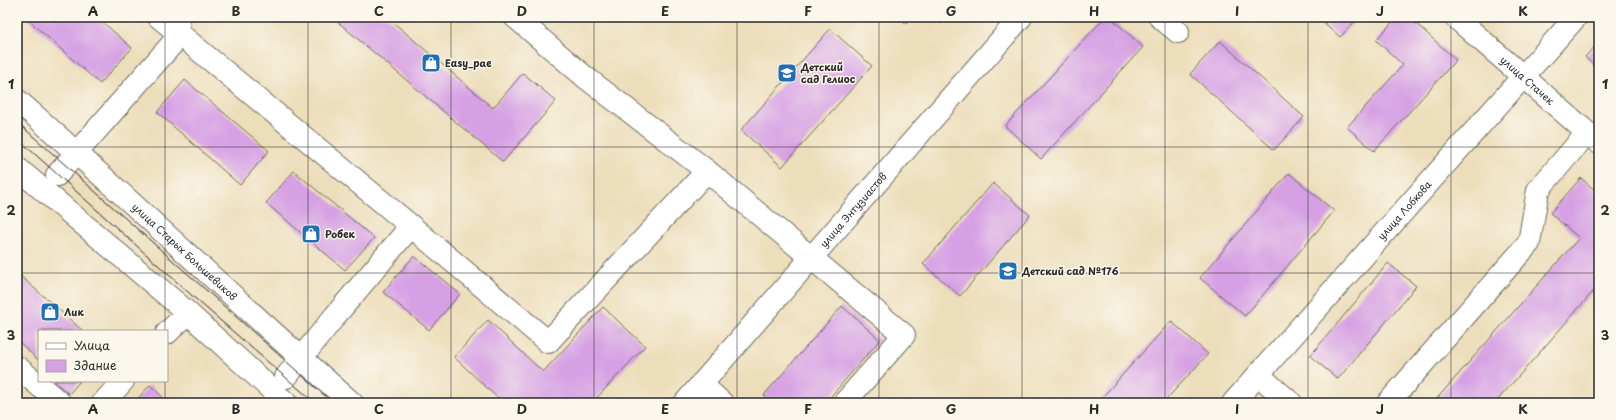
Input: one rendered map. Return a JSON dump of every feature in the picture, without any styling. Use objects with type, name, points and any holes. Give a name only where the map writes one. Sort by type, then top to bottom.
[{"type":"street","points":[[159,17],[179,26],[548,342],[707,172]]},
{"type":"street","points":[[515,17],[585,77],[707,172],[904,335],[844,403]]},
{"type":"street","name":"улица Энтузиастов","points":[[685,403],[1021,17]]},
{"type":"street","points":[[1160,17],[1178,32]]},
{"type":"street","name":"улица Стачек","points":[[1455,17],[1593,138]]},
{"type":"street","name":"улица Лобкова","points":[[1233,403],[1576,17]]},
{"type":"street","points":[[57,175],[179,26]]},
{"type":"street","name":"улица Старых Большевиков","points":[[17,100],[77,152],[352,403]]},
{"type":"street","points":[[1388,403],[1529,243],[1538,190],[1593,138]]},
{"type":"street","points":[[17,168],[188,313],[286,403]]},
{"type":"street","points":[[286,377],[335,316],[412,226]]},
{"type":"street","points":[[168,333],[188,313]]},
{"type":"street","points":[[17,367],[60,403]]},
{"type":"street","points":[[1258,375],[1287,402]]},
{"type":"street","points":[[103,403],[121,382]]},
{"type":"street","points":[[701,384],[722,403]]},
{"type":"path","points":[[898,17],[906,24],[911,17]]},
{"type":"path","points":[[935,17],[942,23],[947,17]]},
{"type":"building","points":[[25,17],[97,17],[132,48],[100,84]]},
{"type":"building","points":[[332,17],[387,17],[493,108],[523,73],[556,101],[503,162]]},
{"type":"building","points":[[1105,17],[1110,17],[1143,47],[1041,159],[1005,126]]},
{"type":"building","points":[[1318,17],[1359,17],[1340,37]]},
{"type":"building","points":[[1397,17],[1409,17],[1456,60],[1374,151],[1347,127],[1403,65],[1376,40]]},
{"type":"building","points":[[830,29],[872,66],[782,167],[741,130]]},
{"type":"building","points":[[1220,41],[1304,117],[1274,150],[1190,74]]},
{"type":"building","points":[[1599,42],[1599,70],[1585,57]]},
{"type":"building","points":[[185,80],[269,151],[240,185],[157,112]]},
{"type":"building","points":[[294,171],[374,238],[345,270],[266,203]]},
{"type":"building","points":[[1289,173],[1334,211],[1245,316],[1200,278]]},
{"type":"building","points":[[1581,178],[1599,194],[1599,285],[1495,403],[1433,403],[1579,238],[1550,213]]},
{"type":"building","points":[[993,183],[1030,215],[960,296],[923,264]]},
{"type":"building","points":[[414,256],[460,294],[429,330],[383,292]]},
{"type":"building","points":[[1388,263],[1416,286],[1338,379],[1310,356]]},
{"type":"building","points":[[17,273],[82,330],[38,330],[38,360],[17,340]]},
{"type":"building","points":[[842,306],[880,340],[825,403],[773,403],[764,395]]},
{"type":"building","points":[[603,307],[645,346],[592,403],[503,403],[454,357],[488,320],[543,372]]},
{"type":"building","points":[[1171,321],[1208,354],[1163,403],[1097,403]]},
{"type":"building","points":[[55,382],[79,382],[69,394]]},
{"type":"building","points":[[150,385],[169,403],[134,403]]},
{"type":"tram line","points":[[17,122],[333,403]]},
{"type":"tram line","points":[[17,138],[198,301],[315,403]]},
{"type":"place","name":"Easy_pae","points":[[431,63]]},
{"type":"place","name":"Детский сад Гелиос","points":[[787,73]]},
{"type":"place","name":"Робек","points":[[311,234]]},
{"type":"place","name":"Детский сад №176","points":[[1008,271]]},
{"type":"place","name":"Лик","points":[[50,312]]}]
